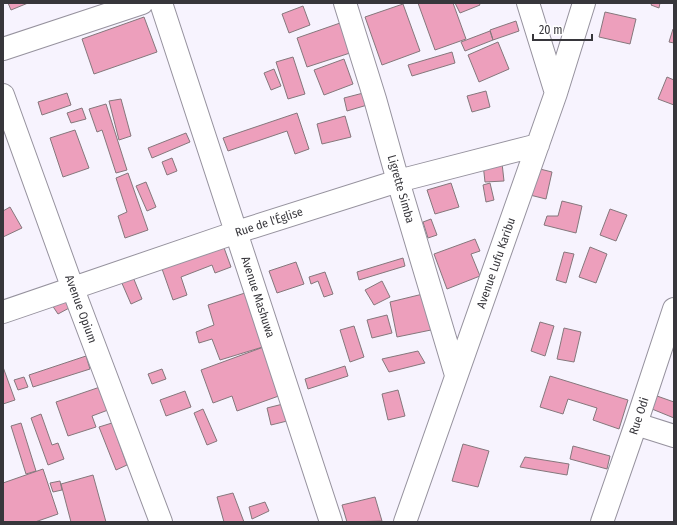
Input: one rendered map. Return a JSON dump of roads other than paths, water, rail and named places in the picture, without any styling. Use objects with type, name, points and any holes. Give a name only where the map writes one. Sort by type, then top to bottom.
[{"type":"street","points":[[3,50],[142,3]]},
{"type":"street","name":"Avenue Mashuwa","points":[[161,3],[331,522]]},
{"type":"street","name":"Ligrette Simba","points":[[345,3],[456,375]]},
{"type":"street","points":[[528,3],[556,93]]},
{"type":"street","name":"Avenue Lufu Karibu","points":[[405,522],[556,93],[584,3]]},
{"type":"street","name":"Avenue Opium","points":[[3,95],[73,288],[161,522]]},
{"type":"street","name":"Rue de l'Église","points":[[3,312],[237,232],[398,181],[538,145]]},
{"type":"street","name":"Rue Odi","points":[[602,522],[674,309]]},
{"type":"street","points":[[636,424],[674,436]]}]
